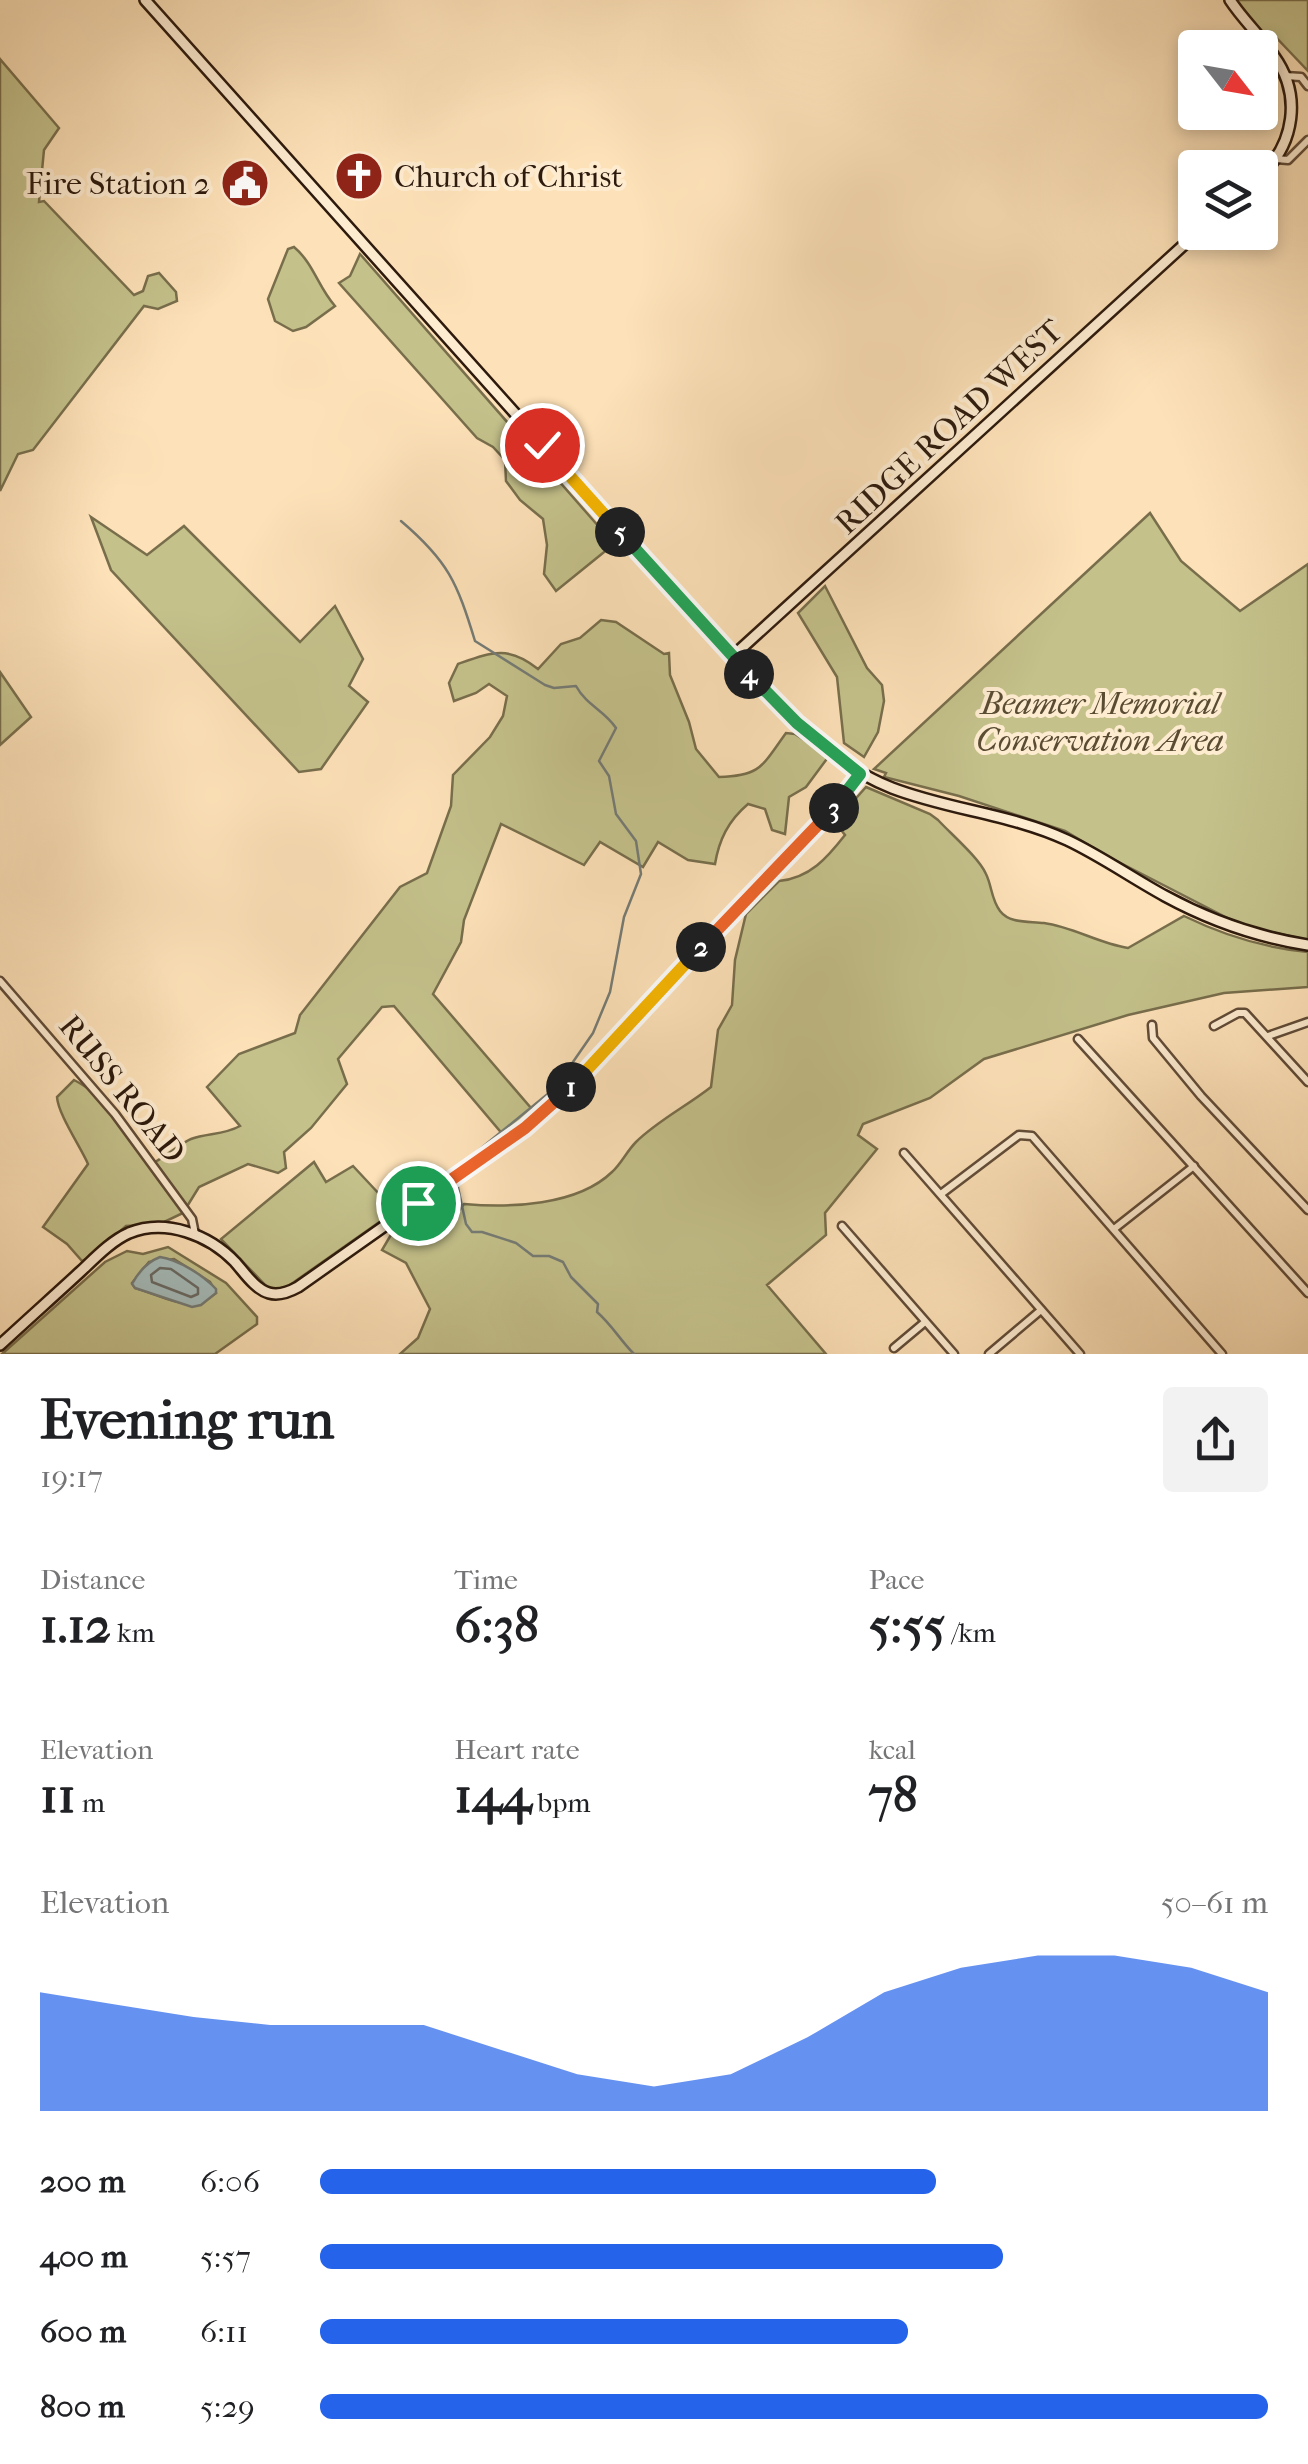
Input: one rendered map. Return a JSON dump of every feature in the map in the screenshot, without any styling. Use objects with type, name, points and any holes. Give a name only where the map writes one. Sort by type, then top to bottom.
[{"type":"main road","points":[[145,0],[732,656],[797,723],[860,774],[894,788],[1046,830],[1210,918],[1253,934],[1308,945]]},
{"type":"main road","points":[[1230,0],[1276,58],[1285,76],[1292,118],[1278,154]]},
{"type":"main road","name":"RIDGE ROAD WEST","points":[[732,656],[1178,250]]},
{"type":"main road","points":[[0,1345],[106,1248],[127,1234],[152,1229],[195,1234],[214,1242],[262,1290],[272,1294],[286,1293],[311,1278],[525,1128],[559,1099],[826,818],[860,774]]},
{"type":"street","points":[[1285,76],[1301,77],[1308,86]]},
{"type":"street","points":[[1278,158],[1288,160],[1308,140]]},
{"type":"street","name":"RUSS ROAD","points":[[0,981],[115,1114],[192,1219],[195,1234]]},
{"type":"street","points":[[1214,1026],[1245,1013],[1308,1082]]},
{"type":"street","points":[[1268,1036],[1308,1022]]},
{"type":"street","points":[[1152,1025],[1153,1038],[1201,1096],[1308,1210]]},
{"type":"street","points":[[1078,1039],[1308,1293]]},
{"type":"street","points":[[941,1194],[1019,1134],[1032,1136],[1222,1354]]},
{"type":"street","points":[[904,1152],[1080,1354]]},
{"type":"street","points":[[1114,1229],[1194,1166]]},
{"type":"street","points":[[842,1226],[954,1354]]},
{"type":"street","points":[[990,1354],[1041,1310]]},
{"type":"street","points":[[894,1348],[924,1322]]},
{"type":"green space","points":[[1234,0],[1308,0],[1308,71],[1278,39],[1278,30],[1258,30]]},
{"type":"green space","points":[[0,59],[59,128],[44,150],[39,202],[44,201],[134,295],[143,291],[148,276],[159,273],[176,292],[177,301],[158,309],[144,306],[33,450],[18,454],[0,491]]},
{"type":"green space","points":[[294,247],[335,306],[306,327],[293,331],[275,321],[268,299],[288,249]]},
{"type":"green space","points":[[360,254],[614,544],[556,591],[544,574],[547,545],[543,519],[520,500],[506,481],[505,460],[477,438],[339,283],[350,276]]},
{"type":"green space","name":"Beamer Memorial Conservation Area","points":[[1150,513],[1181,561],[1240,611],[1308,564],[1308,940],[1243,926],[1065,831],[959,796],[884,777],[886,773],[874,769]]},
{"type":"green space","points":[[91,517],[147,555],[184,526],[300,642],[335,606],[363,659],[349,686],[368,702],[321,769],[299,772],[111,570]]},
{"type":"green space","points":[[825,586],[867,668],[882,685],[884,701],[878,732],[864,757],[844,743],[837,677],[798,613]]},
{"type":"green space","points":[[601,620],[616,622],[664,654],[669,653],[670,675],[696,749],[719,777],[744,774],[759,767],[786,733],[795,734],[829,756],[806,787],[789,797],[785,834],[772,830],[765,809],[748,804],[726,831],[715,864],[688,860],[658,842],[643,867],[600,842],[584,865],[501,824],[464,920],[461,942],[433,994],[537,1115],[505,1137],[394,1006],[382,1007],[338,1059],[347,1084],[311,1128],[284,1152],[286,1168],[278,1173],[248,1164],[199,1187],[183,1213],[160,1224],[126,1226],[82,1261],[43,1227],[88,1164],[57,1097],[74,1080],[83,1085],[155,1162],[191,1139],[240,1126],[207,1087],[239,1054],[295,1033],[300,1015],[400,887],[427,873],[451,806],[453,775],[490,737],[503,716],[507,696],[489,684],[454,701],[449,683],[458,664],[500,653],[518,656],[538,669],[561,644],[580,638]]},
{"type":"green space","points":[[0,672],[31,717],[0,745]]},
{"type":"green space","points":[[866,787],[938,820],[982,868],[997,906],[1009,918],[1055,925],[1128,948],[1184,916],[1244,940],[1308,952],[1308,987],[1224,993],[1128,1015],[984,1059],[930,1098],[863,1124],[858,1135],[877,1149],[825,1213],[826,1235],[767,1285],[826,1354],[400,1354],[418,1338],[430,1309],[406,1263],[382,1250],[392,1233],[446,1228],[464,1204],[521,1205],[580,1192],[612,1172],[644,1134],[711,1087],[718,1030],[732,1005],[735,960],[746,914],[779,881],[800,876],[817,866],[845,835],[835,822]]},
{"type":"green space","points":[[314,1162],[326,1182],[353,1166],[395,1211],[287,1287],[270,1290],[221,1239]]},
{"type":"green space","points":[[168,1247],[226,1283],[257,1317],[257,1324],[215,1354],[2,1354],[105,1262],[127,1251],[143,1254]],"holes":[[[174,1259],[210,1282],[216,1293],[187,1304],[135,1288],[132,1283],[149,1262]]]},
{"type":"water","points":[[160,1257],[198,1274],[216,1293],[192,1307],[135,1288],[132,1284],[141,1271]]},
{"type":"waterway","points":[[401,521],[430,548],[449,574],[475,641],[545,685],[576,686],[616,728],[599,761],[609,776],[616,814],[636,841],[641,874],[624,917],[610,992],[593,1033],[555,1088],[458,1167]]},
{"type":"waterway","points":[[457,1183],[466,1224],[472,1232],[516,1243],[533,1256],[549,1256],[563,1262],[571,1277],[598,1304],[597,1312],[634,1354]]},
{"type":"place","name":"Church of Christ","points":[[359,176]]},
{"type":"place","name":"Fire Station 2","points":[[245,183]]},
{"type":"route","points":[[418,1203],[525,1128],[559,1099],[826,818],[860,774],[767,694],[542,445]]}]
